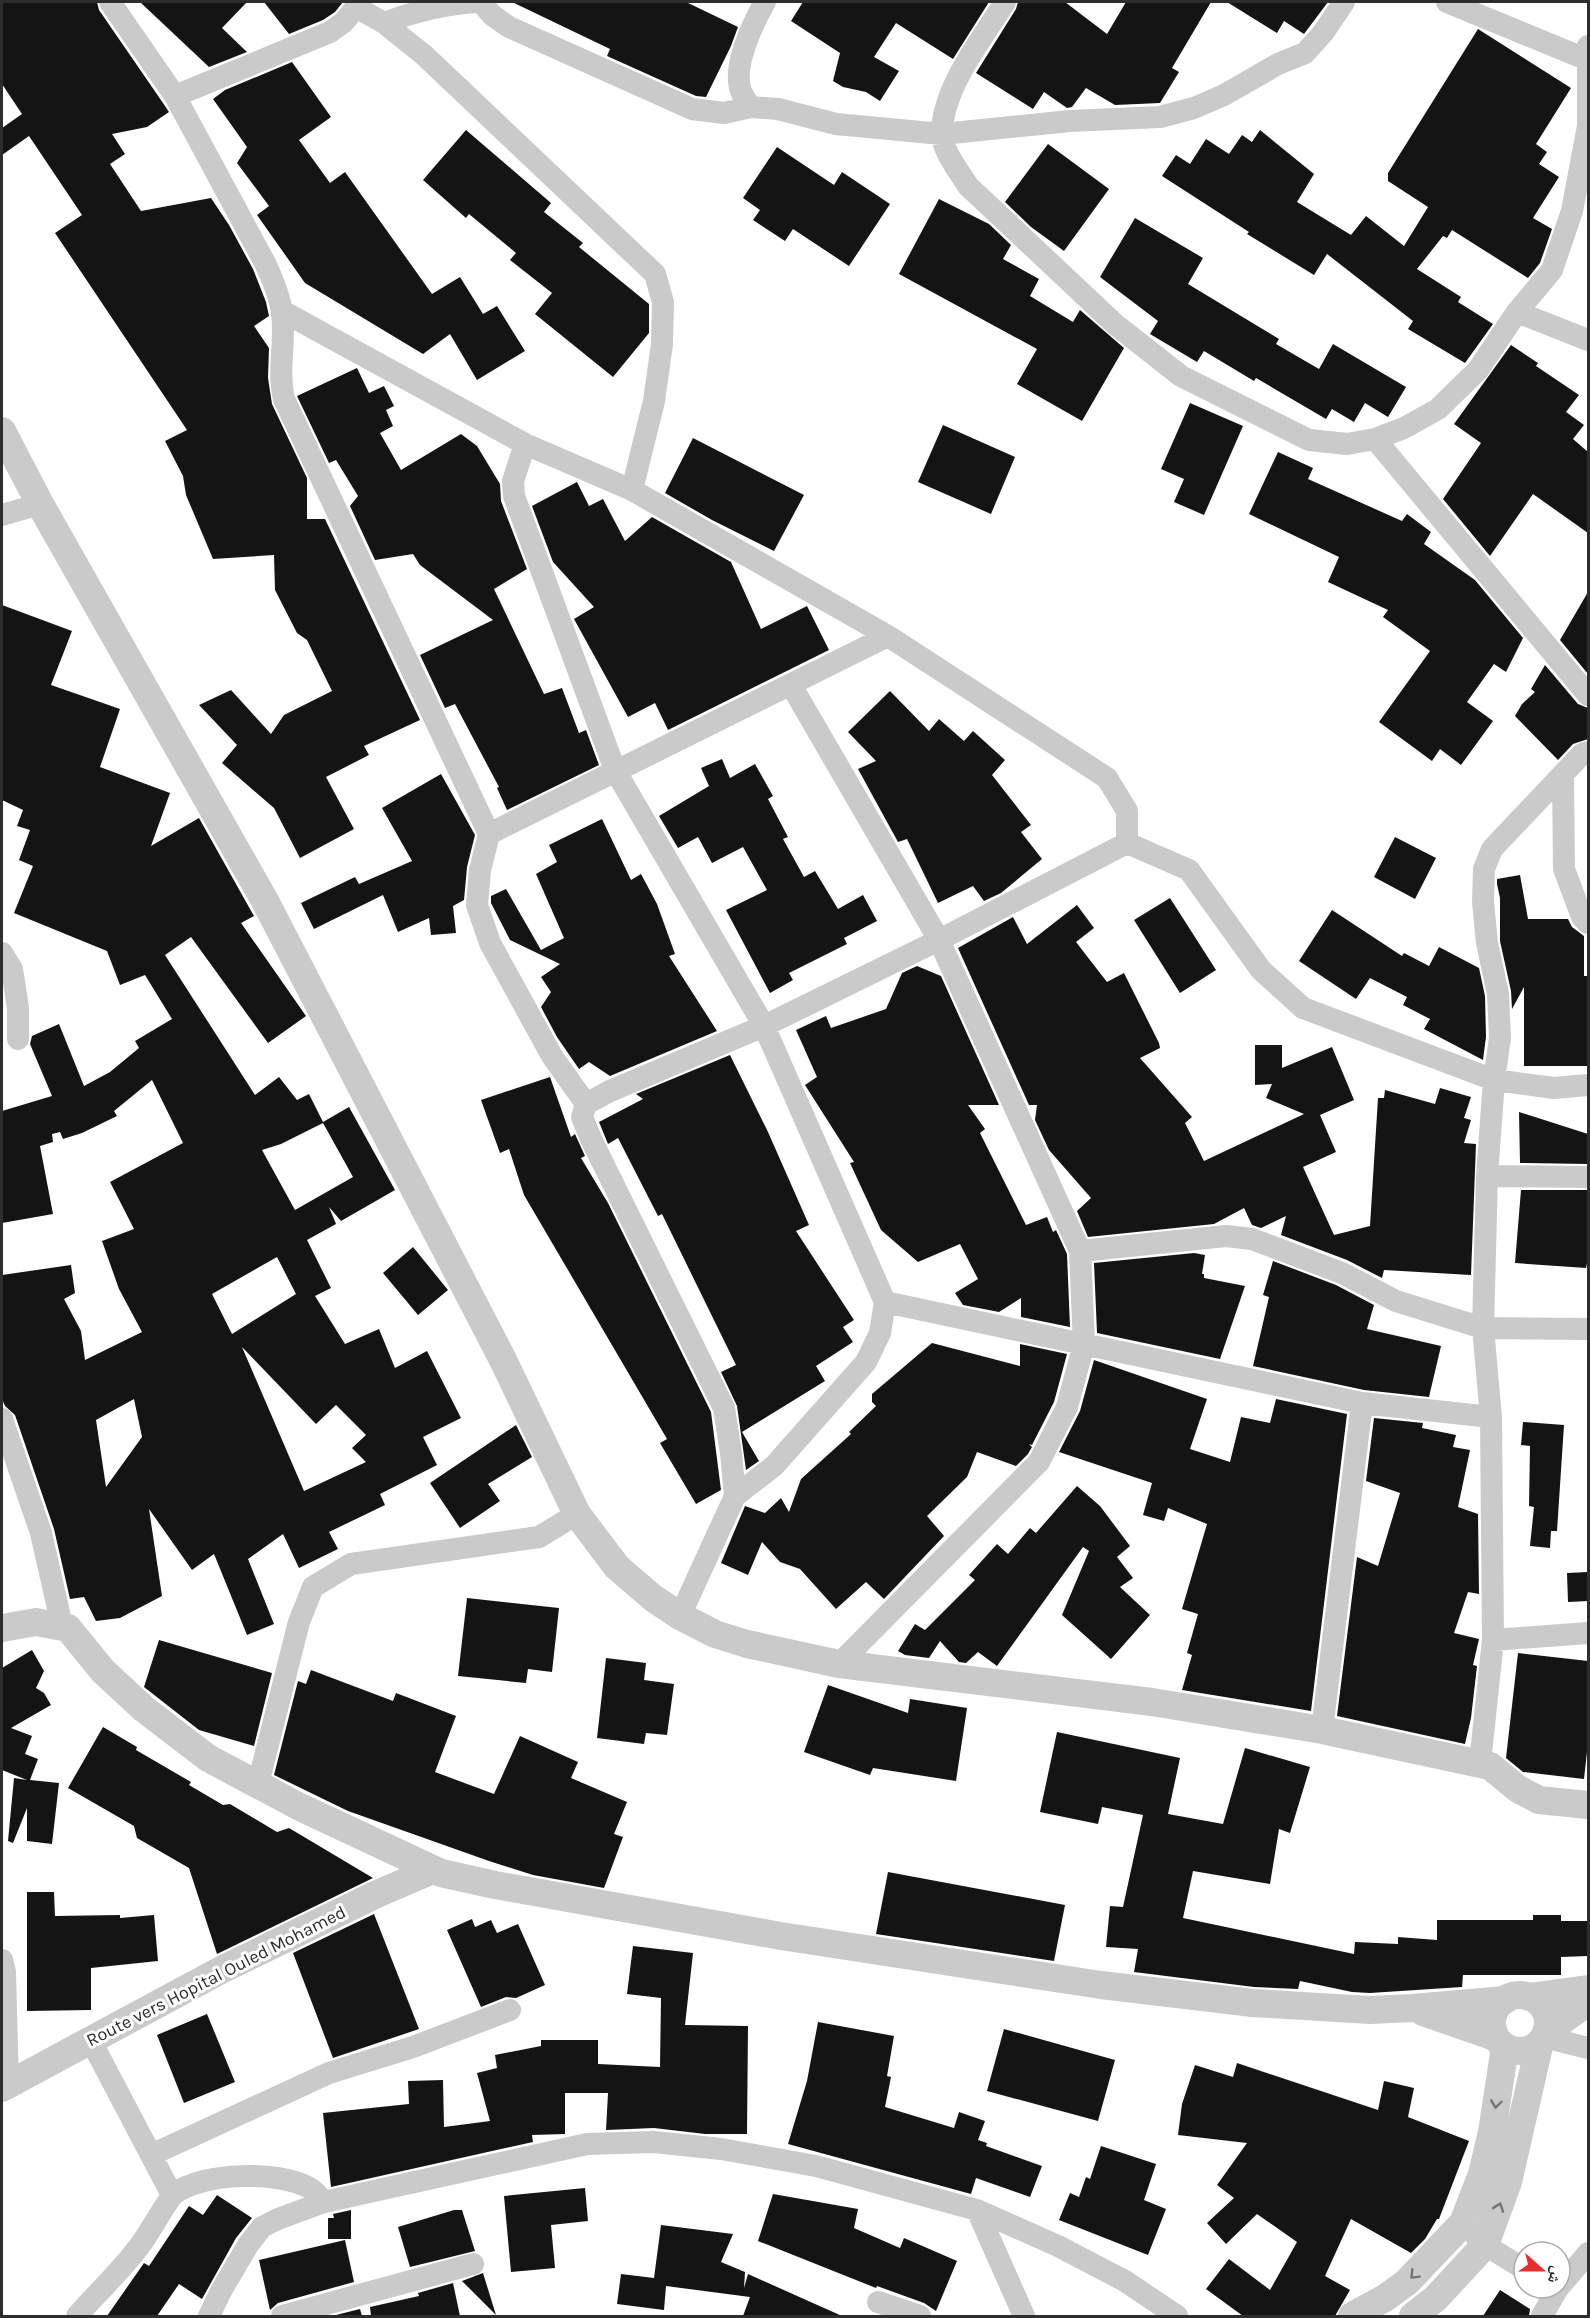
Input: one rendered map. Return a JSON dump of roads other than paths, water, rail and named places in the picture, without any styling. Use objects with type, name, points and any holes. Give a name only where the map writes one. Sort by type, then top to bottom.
[{"type":"street","points":[[110,2],[175,96],[265,263],[282,311],[284,334],[280,383],[284,399],[489,834],[480,870],[477,905],[490,943],[552,1056],[586,1104]]},
{"type":"street","points":[[384,23],[423,10],[457,3],[482,2],[492,15],[509,27],[692,109],[724,113],[751,107],[778,109],[836,124],[942,135],[1070,121],[1160,117],[1194,108],[1224,95],[1278,64],[1305,53],[1323,33],[1344,2]]},
{"type":"street","points":[[751,107],[740,89],[739,71],[747,40],[765,2]]},
{"type":"street","points":[[1005,2],[956,81],[945,109],[942,135],[952,161],[968,186],[1116,325],[1181,376],[1308,440],[1347,444],[1375,439],[1404,428],[1438,410],[1478,370],[1517,312],[1552,270],[1572,212],[1588,126],[1588,55],[1447,2]]},
{"type":"street","points":[[175,96],[330,32],[344,22],[356,4],[424,55],[656,274],[663,302],[662,344],[654,400],[632,490]]},
{"type":"street","points":[[282,311],[525,444],[632,490],[888,636],[1107,778],[1126,811],[1127,843]]},
{"type":"street","points":[[1517,312],[1588,340]]},
{"type":"street","points":[[2,431],[40,504],[265,901],[503,1360],[577,1514],[617,1568],[652,1598],[680,1616],[715,1634],[747,1644],[839,1664],[1152,1702],[1322,1730],[1480,1763],[1498,1770],[1518,1789],[1539,1800],[1588,1805]]},
{"type":"street","points":[[1375,439],[1588,695]]},
{"type":"street","points":[[525,444],[513,481],[513,496],[615,770],[764,1026],[885,1302],[880,1333],[866,1362],[828,1408],[774,1466],[735,1496],[680,1616]]},
{"type":"street","points":[[2,515],[40,504]]},
{"type":"street","points":[[489,834],[888,636]]},
{"type":"street","points":[[792,685],[939,940],[1080,1251],[1084,1344],[1067,1407],[1039,1462],[839,1664]]},
{"type":"street","points":[[1480,1763],[1493,1640],[1491,1417],[1483,1328],[1487,1176],[1494,1080],[1500,1038],[1498,994],[1487,943],[1483,902],[1484,869],[1492,849],[1582,754],[1588,752]]},
{"type":"street","points":[[1563,774],[1564,869],[1582,917],[1588,923]]},
{"type":"street","points":[[735,1496],[724,1408],[591,1139],[582,1117],[586,1104],[610,1091],[764,1026],[939,940],[1127,843]]},
{"type":"street","points":[[1127,843],[1189,870],[1261,970],[1303,1008],[1494,1080],[1554,1088],[1588,1085]]},
{"type":"street","points":[[2,953],[12,969],[18,1008],[18,1040]]},
{"type":"street","points":[[1487,1176],[1588,1177]]},
{"type":"street","points":[[1080,1251],[1226,1236],[1252,1239],[1342,1273],[1396,1301],[1483,1328],[1588,1329]]},
{"type":"street","points":[[885,1302],[1362,1403],[1491,1417]]},
{"type":"street","points":[[1322,1730],[1362,1403]]},
{"type":"street","points":[[2,1419],[41,1533],[62,1626]]},
{"type":"street","points":[[258,1784],[299,1622],[313,1587],[351,1564],[539,1537],[577,1514]]},
{"type":"street","points":[[2,1628],[36,1622],[68,1628],[103,1671],[144,1709],[208,1758],[300,1808],[434,1870],[495,1885],[770,1934],[1101,1985],[1253,2003],[1370,2010],[1517,1998],[1588,1989]]},
{"type":"street","points":[[1493,1640],[1588,1633]]},
{"type":"street","name":"Route vers Hopital Ouled Mohamed","points":[[5,2086],[221,1970],[377,1894],[434,1870]]},
{"type":"street","points":[[2,1960],[5,1972],[5,2086]]},
{"type":"street","points":[[1413,2316],[1462,2273],[1485,2245],[1508,2182],[1548,2024],[1543,2007],[1517,1998]]},
{"type":"street","points":[[1352,2316],[1385,2298],[1407,2282],[1463,2223],[1485,2163],[1492,2132],[1500,2042],[1492,2020],[1494,2013],[1517,1998]]},
{"type":"street","points":[[1413,2008],[1500,2042],[1513,2050],[1523,2051],[1533,2048],[1543,2037],[1588,2002]]},
{"type":"street","points":[[151,2155],[329,2073],[413,2047],[510,2010]]},
{"type":"street","points":[[1543,2037],[1588,2048]]},
{"type":"street","points":[[91,2041],[172,2195]]},
{"type":"street","points":[[209,2316],[248,2245],[262,2227],[324,2202],[587,2144],[654,2142],[721,2149],[816,2166],[977,2210],[1058,2246],[1125,2281],[1177,2316]]},
{"type":"street","points":[[77,2316],[140,2246],[172,2195],[193,2183],[226,2176],[255,2176],[293,2182],[312,2189],[324,2202]]},
{"type":"street","points":[[977,2210],[1024,2316]]},
{"type":"street","points":[[1463,2223],[1485,2245],[1512,2262]]},
{"type":"street","points":[[1572,2271],[1588,2253]]},
{"type":"street","points":[[282,2316],[473,2264]]},
{"type":"street","points":[[1542,2316],[1551,2300]]},
{"type":"street","points":[[878,2302],[920,2316]]}]
